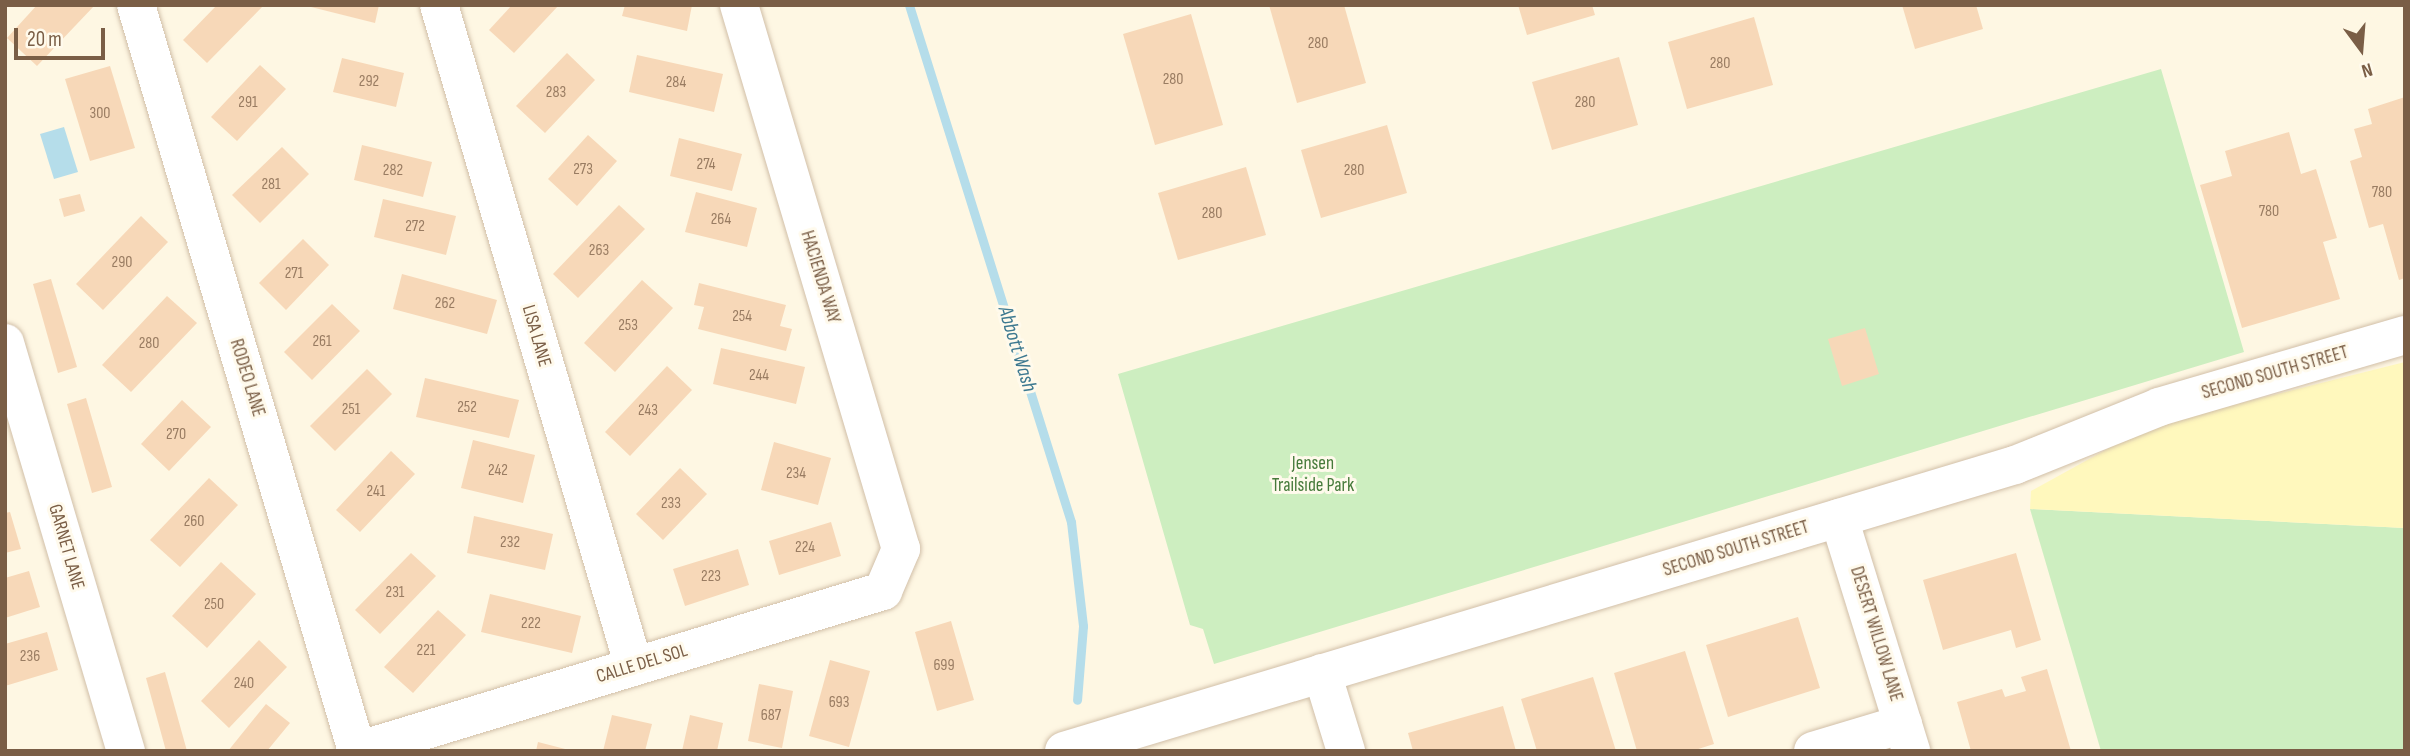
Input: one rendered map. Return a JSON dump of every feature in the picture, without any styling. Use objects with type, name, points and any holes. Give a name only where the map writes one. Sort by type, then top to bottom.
[{"type":"street","name":"RODEO LANE","points":[[136,5],[357,751]]},
{"type":"street","name":"LISA LANE","points":[[439,5],[634,667]]},
{"type":"street","name":"HACIENDA WAY","points":[[740,5],[901,549]]},
{"type":"street","name":"SECOND SOUTH STREET","points":[[1064,751],[2015,465],[2159,407],[2405,335]]},
{"type":"street","name":"GARNET LANE","points":[[5,343],[126,751]]},
{"type":"street","name":"DESERT WILLOW LANE","points":[[1839,518],[1907,737]]},
{"type":"street","name":"CALLE DEL SOL","points":[[357,751],[883,591],[901,549]]},
{"type":"street","points":[[1322,673],[1346,751]]},
{"type":"street","points":[[1814,751],[1907,737]]},
{"type":"green space","name":"Jensen Trailside Park","points":[[2161,69],[2244,352],[1214,664],[1203,629],[1190,625],[1118,374]]},
{"type":"green space","points":[[2030,509],[2405,528],[2405,751],[2101,751]]},
{"type":"sand","points":[[2405,362],[2405,528],[2030,509],[2031,491],[2149,426]]},
{"type":"water","points":[[64,127],[78,172],[54,179],[40,134]]},
{"type":"building","points":[[37,5],[95,5],[37,66],[7,38]]},
{"type":"building","points":[[217,5],[264,5],[207,63],[183,40]]},
{"type":"building","points":[[303,5],[379,5],[375,23]]},
{"type":"building","points":[[512,5],[559,5],[514,53],[489,30]]},
{"type":"building","points":[[625,5],[692,5],[687,31],[622,16]]},
{"type":"building","points":[[1269,5],[1344,5],[1366,83],[1297,103]]},
{"type":"building","points":[[1518,5],[1592,5],[1595,15],[1527,35]]},
{"type":"building","points":[[1902,5],[1976,5],[1983,29],[1915,49]]},
{"type":"building","points":[[1191,14],[1223,125],[1155,145],[1123,34]]},
{"type":"building","points":[[1754,17],[1773,85],[1687,109],[1668,42]]},
{"type":"building","points":[[567,53],[595,80],[545,133],[516,106]]},
{"type":"building","points":[[637,55],[723,74],[714,112],[629,92]]},
{"type":"building","points":[[1619,57],[1638,125],[1552,150],[1532,82]]},
{"type":"building","points":[[342,58],[404,73],[396,107],[333,92]]},
{"type":"building","points":[[260,65],[286,89],[237,141],[211,117]]},
{"type":"building","points":[[110,66],[135,148],[90,161],[65,79]]},
{"type":"building","points":[[2405,97],[2405,278],[2399,280],[2383,224],[2369,228],[2350,161],[2362,157],[2354,129],[2372,124],[2368,109]]},
{"type":"building","points":[[1387,125],[1407,193],[1321,218],[1301,150]]},
{"type":"building","points":[[2289,132],[2301,174],[2316,169],[2337,238],[2323,242],[2340,299],[2242,328],[2200,185],[2232,176],[2225,151]]},
{"type":"building","points":[[588,135],[617,161],[577,206],[548,179]]},
{"type":"building","points":[[679,138],[742,154],[732,191],[670,176]]},
{"type":"building","points":[[362,145],[432,162],[423,197],[354,180]]},
{"type":"building","points":[[282,147],[309,174],[260,223],[232,195]]},
{"type":"building","points":[[1246,167],[1266,235],[1178,260],[1158,193]]},
{"type":"building","points":[[696,192],[757,208],[747,247],[685,232]]},
{"type":"building","points":[[80,194],[85,211],[64,217],[59,199]]},
{"type":"building","points":[[383,199],[456,216],[446,255],[374,237]]},
{"type":"building","points":[[619,205],[645,229],[578,298],[553,274]]},
{"type":"building","points":[[141,216],[168,242],[103,310],[76,284]]},
{"type":"building","points":[[303,239],[329,265],[286,310],[259,283]]},
{"type":"building","points":[[402,274],[497,300],[487,334],[393,309]]},
{"type":"building","points":[[51,279],[77,367],[58,373],[33,284]]},
{"type":"building","points":[[642,280],[673,308],[615,372],[584,343]]},
{"type":"building","points":[[699,283],[786,305],[780,326],[792,329],[786,351],[698,329],[704,307],[694,305]]},
{"type":"building","points":[[167,296],[197,323],[131,392],[102,365]]},
{"type":"building","points":[[332,304],[360,331],[312,380],[284,352]]},
{"type":"building","points":[[1865,328],[1879,374],[1842,386],[1828,339]]},
{"type":"building","points":[[721,348],[805,367],[796,404],[713,384]]},
{"type":"building","points":[[667,366],[692,390],[630,456],[605,432]]},
{"type":"building","points":[[367,369],[392,394],[335,451],[310,426]]},
{"type":"building","points":[[425,378],[519,400],[509,438],[416,417]]},
{"type":"building","points":[[86,398],[112,487],[92,493],[67,404]]},
{"type":"building","points":[[182,400],[211,427],[169,471],[141,444]]},
{"type":"building","points":[[473,440],[535,455],[523,503],[461,488]]},
{"type":"building","points":[[774,442],[831,458],[818,505],[761,490]]},
{"type":"building","points":[[391,451],[415,474],[360,532],[336,510]]},
{"type":"building","points":[[680,468],[707,494],[663,540],[636,514]]},
{"type":"building","points":[[209,478],[238,505],[180,567],[150,540]]},
{"type":"building","points":[[10,512],[21,549],[5,553],[5,513]]},
{"type":"building","points":[[474,516],[553,534],[545,570],[467,553]]},
{"type":"building","points":[[831,522],[841,556],[779,575],[769,541]]},
{"type":"building","points":[[738,549],[749,585],[685,606],[673,569]]},
{"type":"building","points":[[411,553],[436,576],[380,634],[355,610]]},
{"type":"building","points":[[2016,553],[2041,640],[2016,648],[2011,630],[1943,650],[1923,580]]},
{"type":"building","points":[[221,562],[256,594],[207,648],[172,616]]},
{"type":"building","points":[[29,571],[40,607],[5,618],[5,578]]},
{"type":"building","points":[[490,594],[581,616],[572,653],[481,632]]},
{"type":"building","points":[[438,610],[466,635],[413,693],[384,667]]},
{"type":"building","points":[[1798,617],[1820,688],[1728,717],[1706,645]]},
{"type":"building","points":[[951,621],[974,700],[937,711],[915,632]]},
{"type":"building","points":[[47,632],[58,670],[5,686],[5,644]]},
{"type":"building","points":[[259,640],[287,667],[229,728],[201,701]]},
{"type":"building","points":[[1685,651],[1714,744],[1692,751],[1637,751],[1614,673]]},
{"type":"building","points":[[830,660],[870,671],[849,747],[809,736]]},
{"type":"building","points":[[2047,669],[2071,751],[1971,751],[1957,702],[2002,689],[2005,697],[2026,691],[2021,677]]},
{"type":"building","points":[[165,672],[187,751],[166,751],[146,678]]},
{"type":"building","points":[[1593,677],[1616,751],[1537,751],[1521,699]]},
{"type":"building","points":[[759,684],[793,691],[782,748],[748,741]]},
{"type":"building","points":[[266,704],[290,723],[267,751],[228,751]]},
{"type":"building","points":[[1503,706],[1516,751],[1413,751],[1408,733]]},
{"type":"building","points":[[612,715],[652,724],[645,751],[603,751]]},
{"type":"building","points":[[690,715],[723,723],[717,751],[682,751]]},
{"type":"building","points":[[538,742],[569,750],[569,751],[536,751]]},
{"type":"waterway","name":"Abbott Wash","points":[[909,5],[1071,522],[1083,626],[1077,700]]}]
